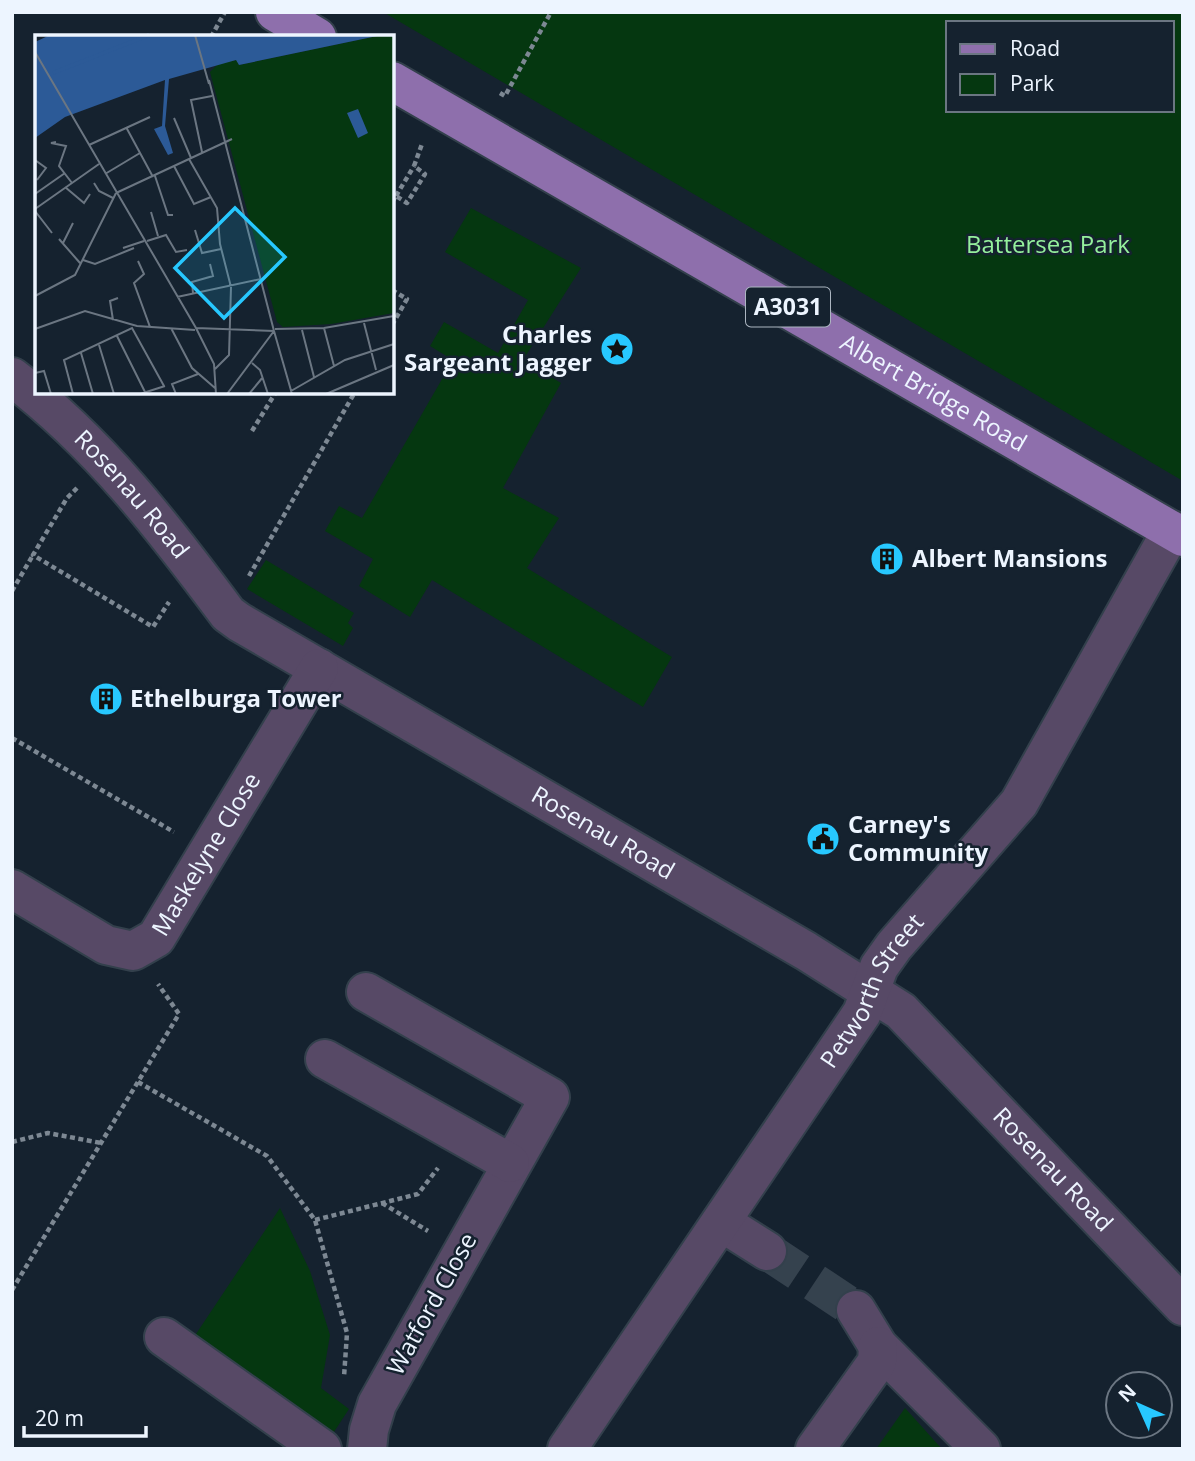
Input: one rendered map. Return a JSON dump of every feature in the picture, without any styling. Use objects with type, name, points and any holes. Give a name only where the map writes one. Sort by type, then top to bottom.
[{"type":"main road","points":[[275,12],[314,35]]},
{"type":"main road","name":"Albert Bridge Road","points":[[394,81],[1177,534]]},
{"type":"street","name":"Rosenau Road","points":[[12,377],[105,460],[138,496],[223,607],[239,622],[901,1011],[1183,1306]]},
{"type":"street","name":"Petworth Street","points":[[568,1449],[862,1013],[879,967],[894,946],[1018,803],[1177,534]]},
{"type":"street","name":"Maskelyne Close","points":[[12,889],[106,945],[133,951],[156,938],[319,668]]},
{"type":"street","name":"Watford Close","points":[[366,992],[550,1097],[510,1163],[377,1404],[369,1430],[368,1449]]},
{"type":"street","points":[[325,1059],[461,1138],[510,1163]]},
{"type":"street","points":[[721,1222],[767,1251]]},
{"type":"street","points":[[856,1310],[878,1346],[981,1449]]},
{"type":"street","points":[[164,1337],[322,1449]]},
{"type":"street","points":[[815,1449],[877,1362],[878,1346]]},
{"type":"path","points":[[212,35],[225,12]]},
{"type":"path","points":[[494,90],[505,96],[551,12]]},
{"type":"path","points":[[394,199],[414,166],[424,140]]},
{"type":"path","points":[[396,196],[407,203],[425,174],[414,166]]},
{"type":"path","points":[[394,291],[407,299],[394,322]]},
{"type":"path","points":[[252,431],[275,394]]},
{"type":"path","points":[[223,607],[244,584],[272,540],[354,394]]},
{"type":"path","points":[[12,591],[67,498],[105,460]]},
{"type":"path","points":[[33,555],[153,626],[167,604],[199,576]]},
{"type":"path","points":[[12,738],[208,852]]},
{"type":"path","points":[[12,1290],[179,1014],[133,951]]},
{"type":"path","points":[[138,1082],[267,1156],[315,1220],[347,1333],[343,1385],[377,1404]]},
{"type":"path","points":[[12,1142],[48,1133],[101,1143]]},
{"type":"path","points":[[315,1220],[418,1194],[461,1138]]},
{"type":"path","points":[[381,1202],[462,1251]]},
{"type":"green space","name":"Battersea Park","points":[[383,12],[1183,12],[1183,481]]},
{"type":"green space","points":[[471,208],[581,268],[523,360],[561,383],[503,488],[559,518],[527,568],[672,657],[643,707],[432,580],[410,617],[359,586],[373,559],[325,531],[339,506],[362,518],[453,360],[430,346],[444,322],[498,353],[528,300],[445,252]]},
{"type":"green space","points":[[266,560],[354,613],[348,623],[353,628],[343,646],[247,589]]},
{"type":"green space","points":[[280,1208],[310,1271],[330,1335],[321,1388],[349,1409],[330,1438],[190,1343]]},
{"type":"green space","points":[[905,1408],[942,1449],[876,1449]]},
{"type":"tunnel","points":[[767,1251],[856,1310]]},
{"type":"place","name":"Charles Sargeant Jagger","points":[[617,349]]},
{"type":"place","name":"Albert Mansions","points":[[887,559]]},
{"type":"place","name":"Ethelburga Tower","points":[[106,699]]},
{"type":"place","name":"Carney's Community","points":[[823,839]]}]
